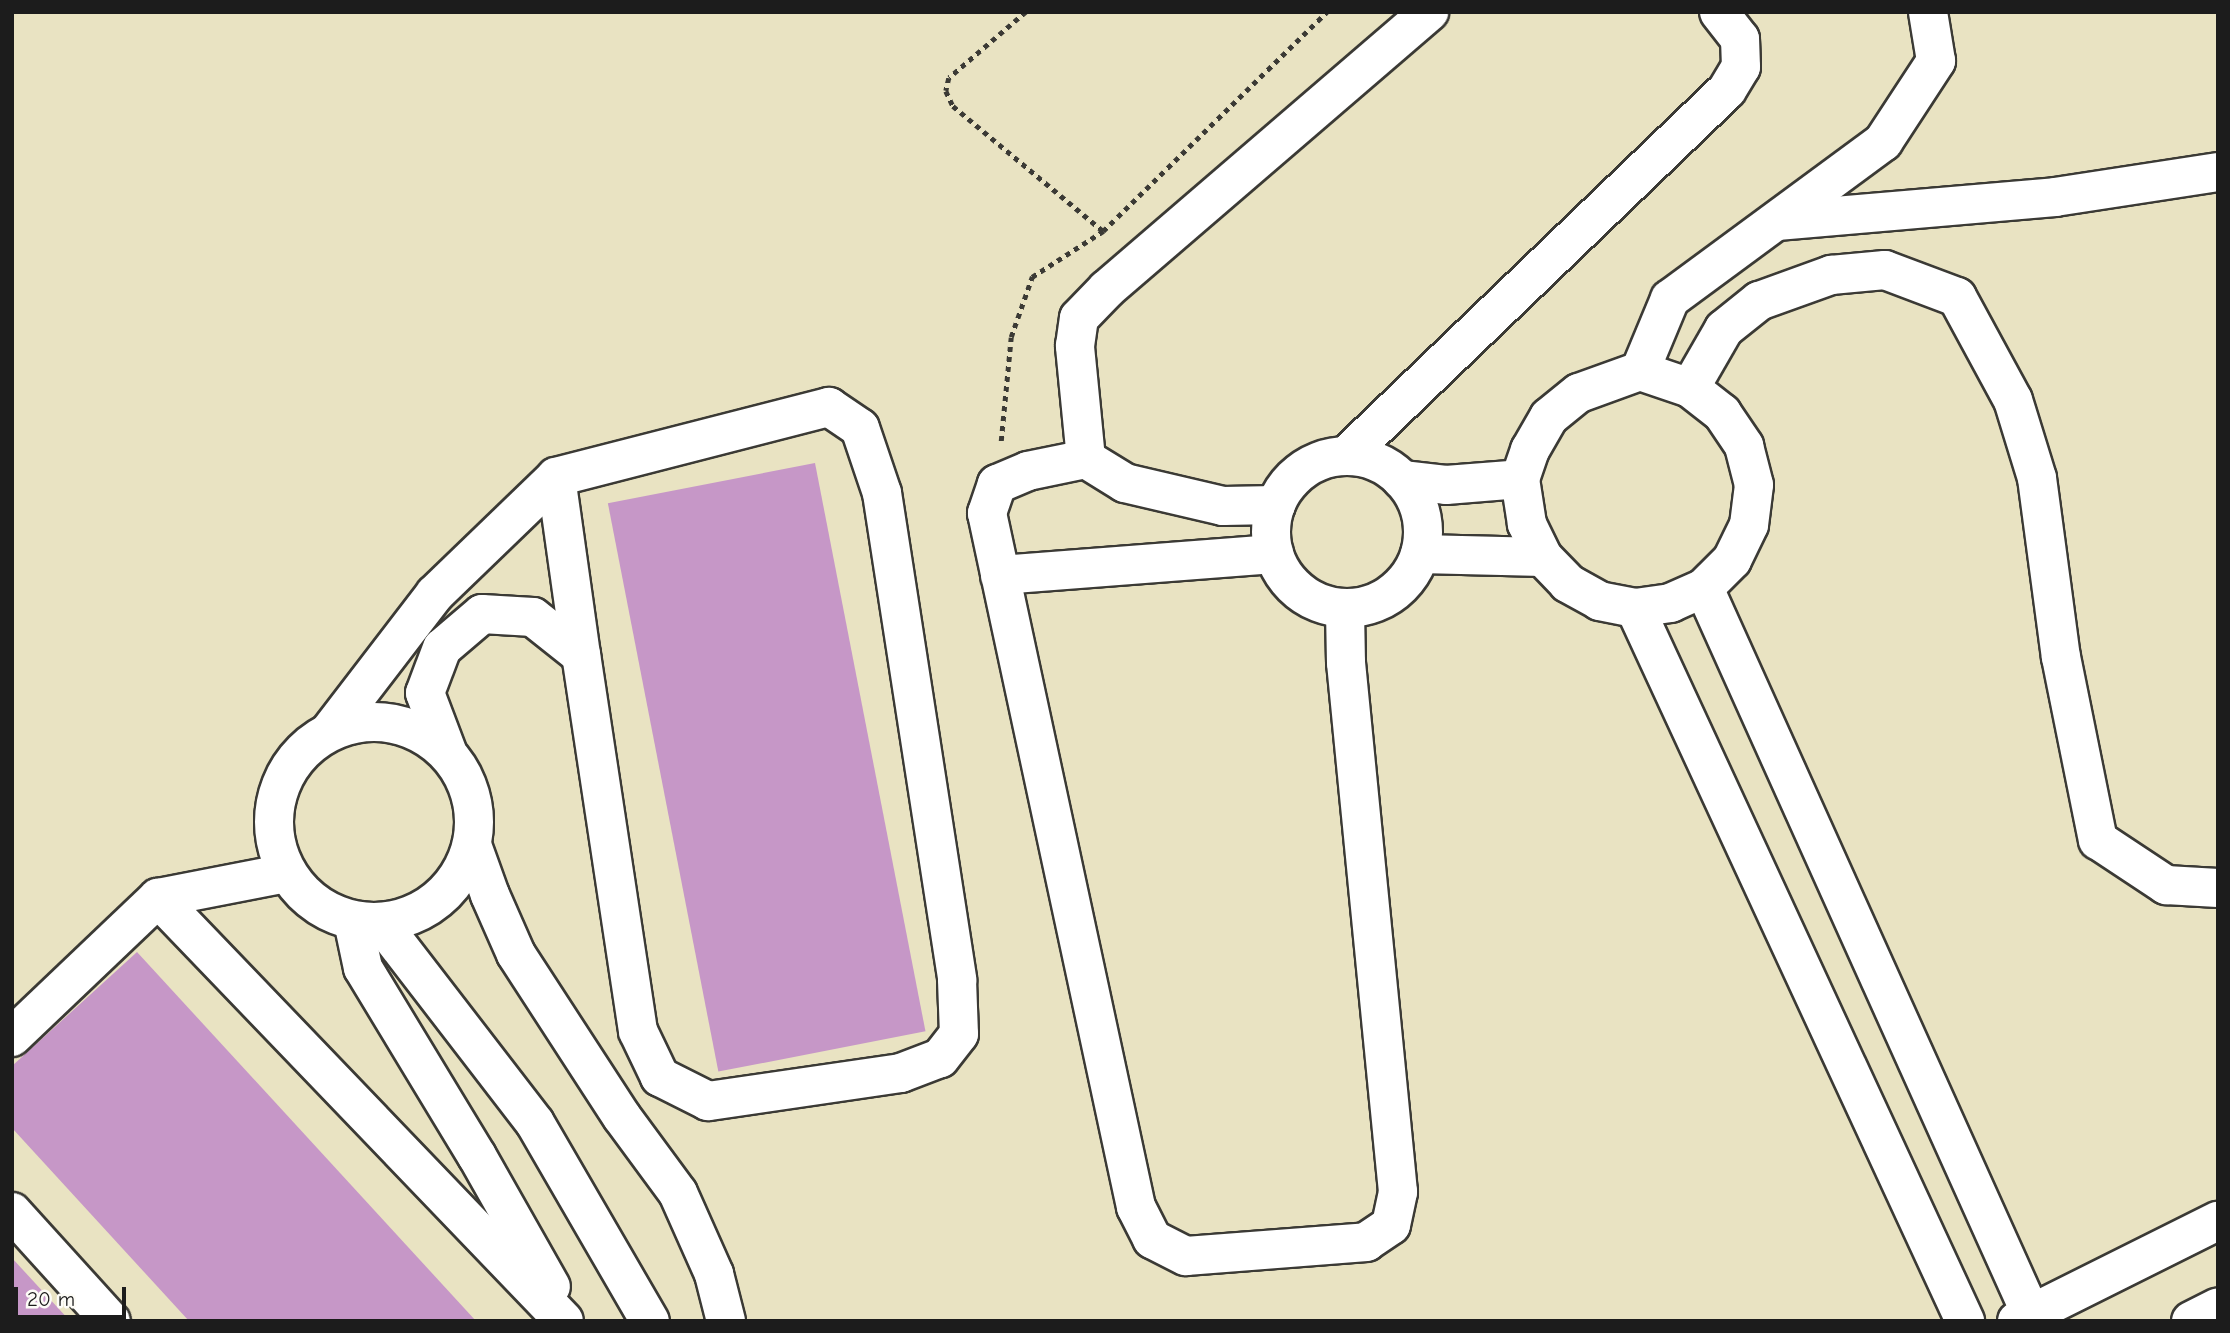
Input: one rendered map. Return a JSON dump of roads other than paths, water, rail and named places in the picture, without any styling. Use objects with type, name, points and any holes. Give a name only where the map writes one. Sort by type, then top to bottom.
[{"type":"street","points":[[1086,459],[1075,346],[1079,318],[1107,289],[1429,12]]},
{"type":"street","points":[[1348,454],[1382,465],[1402,480],[1417,502],[1423,528],[1420,554],[1408,578],[1390,596],[1368,606],[1345,609],[1321,604],[1300,593],[1284,575],[1274,554],[1271,529],[1276,505],[1289,483],[1307,467],[1348,454],[1727,90],[1741,67],[1740,39],[1719,12]]},
{"type":"street","points":[[1640,372],[1670,299],[1883,142],[1936,61],[1928,12]]},
{"type":"street","points":[[1775,221],[2056,197],[2218,172]]},
{"type":"street","points":[[1690,388],[1724,329],[1759,301],[1831,275],[1885,270],[1957,297],[2013,400],[2037,478],[2061,657],[2098,841],[2166,885],[2218,888]]},
{"type":"street","points":[[1640,372],[1690,388],[1722,413],[1744,446],[1754,485],[1749,525],[1732,560],[1704,588],[1671,603],[1635,608],[1600,601],[1578,589],[1568,583],[1543,557],[1527,524],[1520,479],[1530,450],[1549,417],[1578,393],[1640,372]]},
{"type":"street","points":[[329,732],[435,594],[556,477],[829,407],[860,428],[882,493],[957,980],[959,1034],[940,1058],[901,1073],[708,1101],[660,1077],[638,1031],[580,656],[556,477]]},
{"type":"street","points":[[1276,505],[1223,506],[1125,483],[1086,459],[1028,471],[997,484],[987,513],[1136,1207],[1152,1239],[1186,1256],[1366,1242],[1391,1225],[1398,1192],[1346,663],[1345,609]]},
{"type":"street","points":[[1402,480],[1446,485],[1520,479]]},
{"type":"street","points":[[1000,575],[1274,554]]},
{"type":"street","points":[[1420,554],[1543,557]]},
{"type":"street","points":[[1704,588],[2024,1317],[2218,1221]]},
{"type":"street","points":[[1635,608],[1965,1321]]},
{"type":"street","points":[[448,754],[430,739],[406,727],[380,722],[353,723],[329,732],[306,747],[289,767],[277,792],[273,820],[276,848],[287,873],[304,895],[327,911],[367,922],[408,917],[433,904],[451,888],[464,868],[472,845],[475,821],[471,797],[462,774],[448,754],[425,693],[442,648],[482,614],[533,617],[580,656]]},
{"type":"street","points":[[472,845],[516,954],[622,1117],[678,1193],[714,1274],[726,1321]]},
{"type":"street","points":[[12,1037],[158,898],[287,873]]},
{"type":"street","points":[[158,898],[564,1321]]},
{"type":"street","points":[[367,922],[363,968],[477,1156],[570,1321]]},
{"type":"street","points":[[367,922],[535,1123],[650,1321]]},
{"type":"street","points":[[12,1212],[111,1321]]},
{"type":"street","points":[[2191,1321],[2218,1307]]}]
